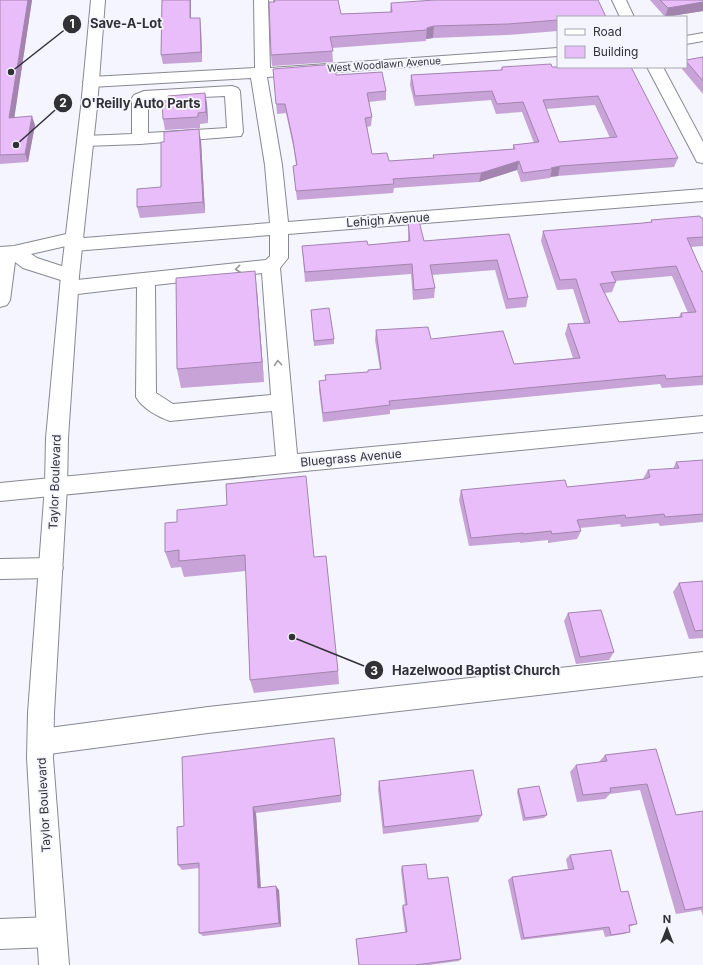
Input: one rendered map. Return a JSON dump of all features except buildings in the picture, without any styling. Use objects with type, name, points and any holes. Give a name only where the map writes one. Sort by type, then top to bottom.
[{"type":"street","name":"Taylor Boulevard","points":[[54,965],[41,742],[56,486],[56,438],[98,0]]},
{"type":"street","points":[[1,293],[7,253],[70,282],[146,280],[270,266],[279,258],[281,228],[261,72],[261,0]]},
{"type":"street","points":[[619,0],[627,16]]},
{"type":"street","points":[[687,40],[703,37]]},
{"type":"street","name":"West Woodlawn Avenue","points":[[91,82],[187,85],[261,72],[557,52]]},
{"type":"street","points":[[656,68],[703,158]]},
{"type":"street","points":[[85,141],[140,139],[235,132],[232,91],[187,85],[162,94],[144,96],[140,98],[140,139]]},
{"type":"street","points":[[158,137],[166,133],[221,129],[226,125],[225,101],[218,98],[168,101],[162,94]]},
{"type":"street","name":"Lehigh Avenue","points":[[7,253],[74,241],[281,228],[703,195]]},
{"type":"street","points":[[270,266],[287,464]]},
{"type":"street","points":[[146,280],[146,397],[170,413],[282,402]]},
{"type":"street","name":"Bluegrass Avenue","points":[[0,492],[703,424]]},
{"type":"street","points":[[0,569],[51,568]]},
{"type":"street","points":[[41,742],[208,720],[703,664]]},
{"type":"street","points":[[0,934],[51,932]]},
{"type":"place","name":"Save-A-Lot","points":[[11,72]]},
{"type":"place","name":"O'Reilly Auto Parts","points":[[16,145]]},
{"type":"place","name":"Hazelwood Baptist Church","points":[[292,637]]}]
